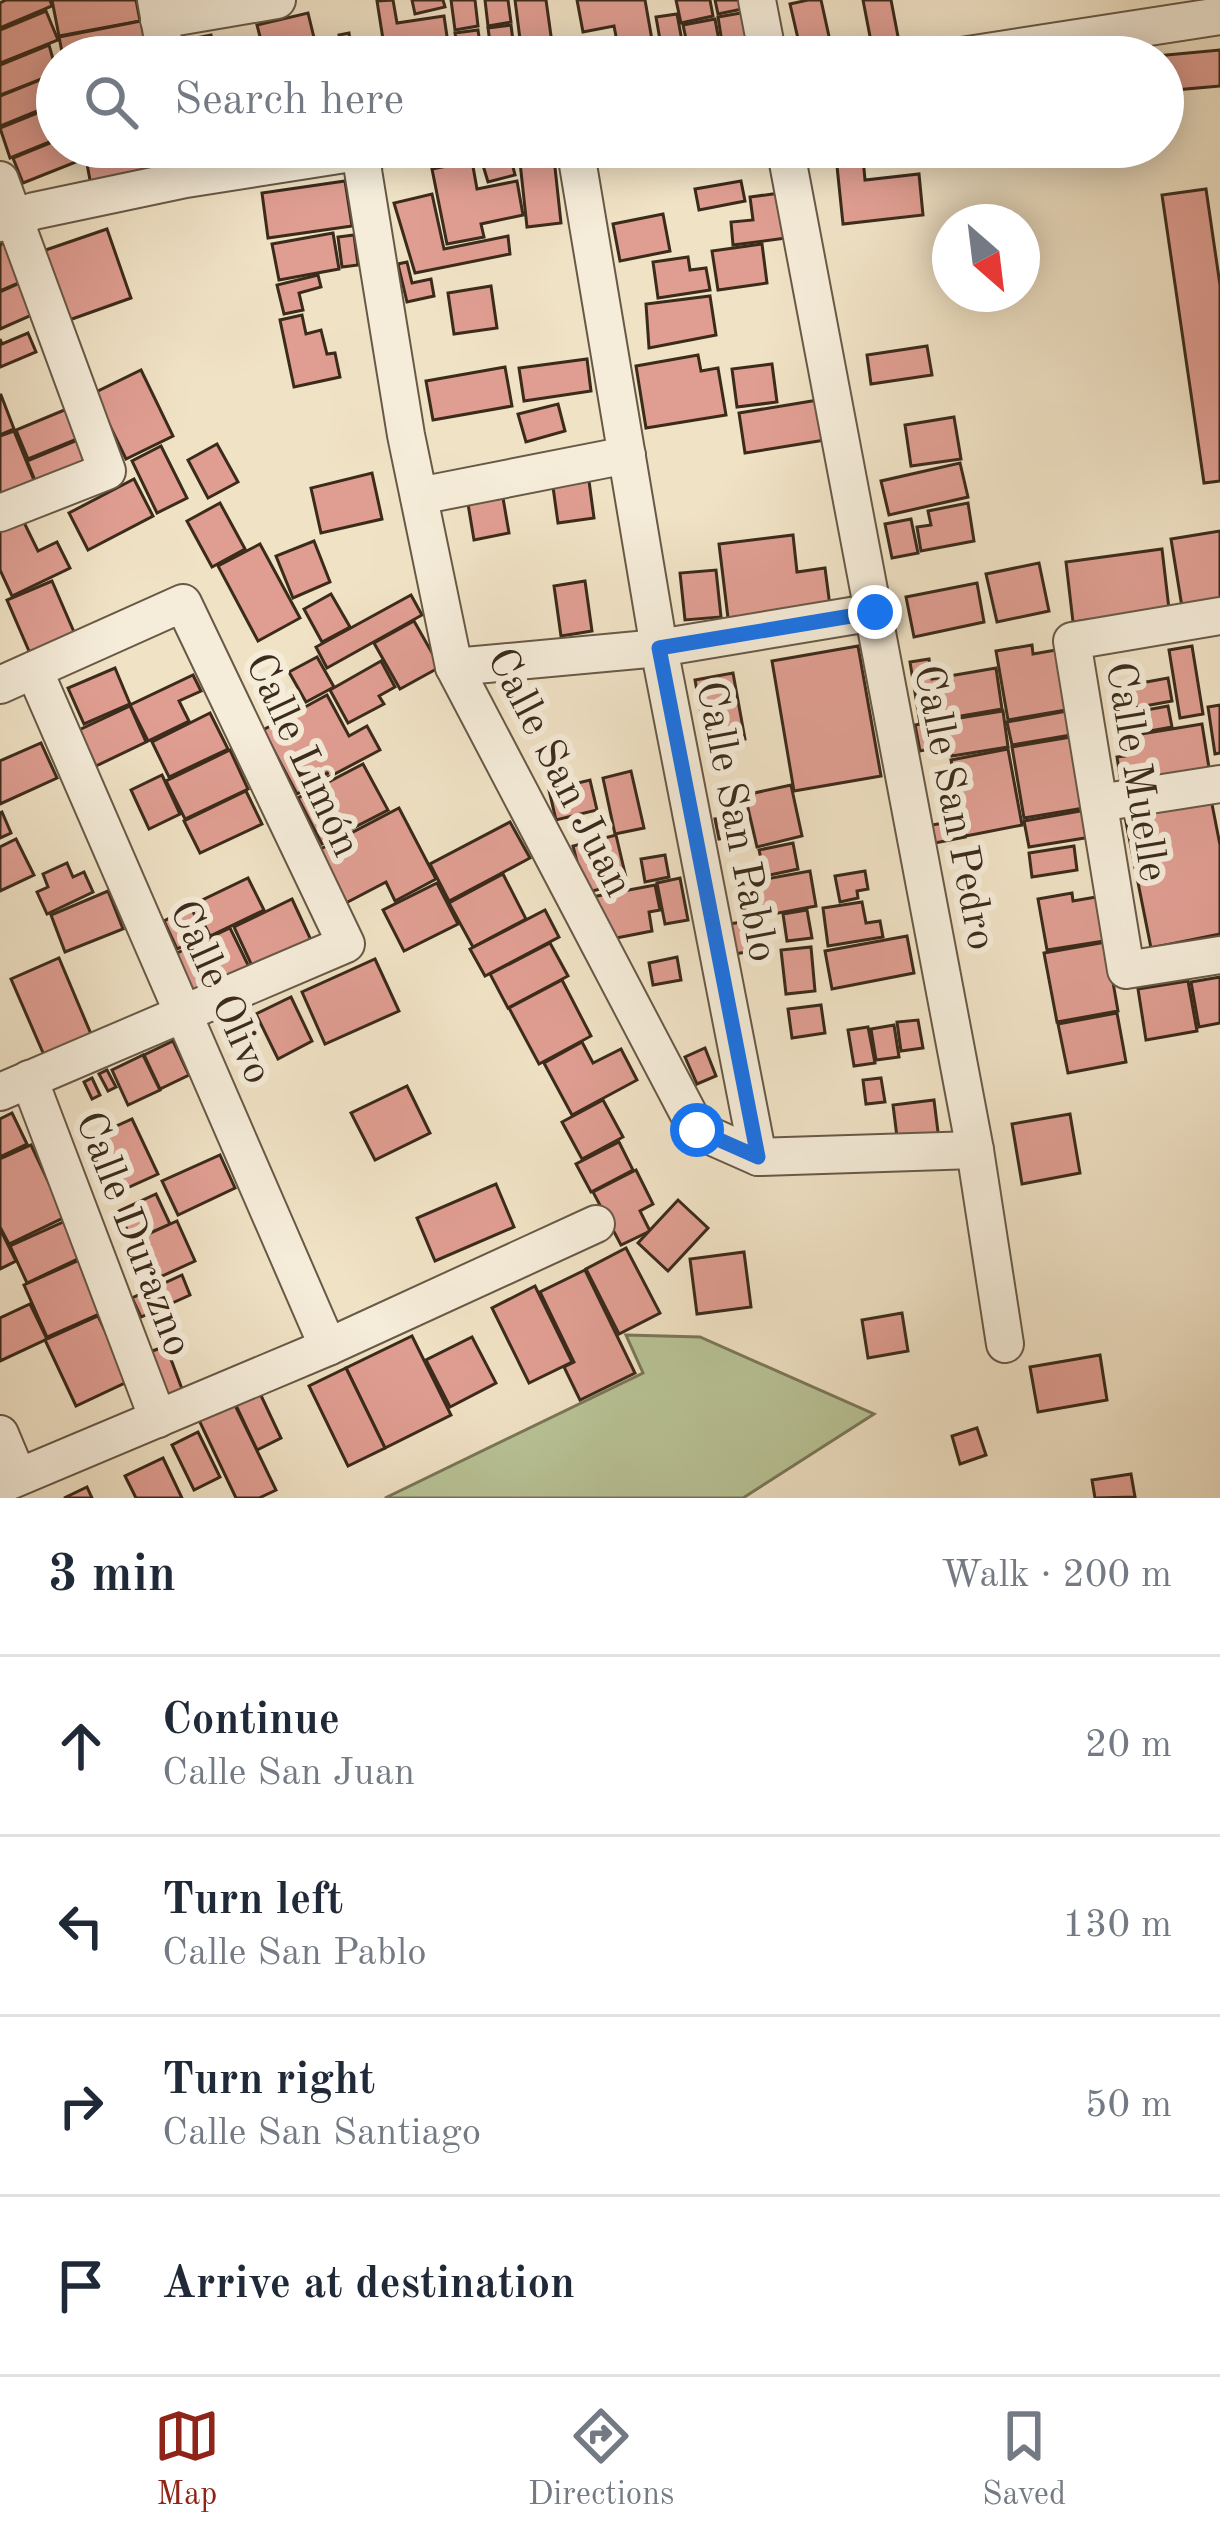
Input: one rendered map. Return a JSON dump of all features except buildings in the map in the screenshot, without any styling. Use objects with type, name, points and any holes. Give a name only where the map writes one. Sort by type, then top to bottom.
[{"type":"street","points":[[158,10],[277,0]]},
{"type":"street","points":[[757,0],[764,36]]},
{"type":"street","points":[[1091,36],[1220,16]]},
{"type":"street","points":[[7,221],[168,168]]},
{"type":"street","name":"Calle San Juan","points":[[377,168],[406,435],[454,667],[697,1130],[758,1157]]},
{"type":"street","name":"Calle San Pablo","points":[[579,168],[659,648],[758,1157]]},
{"type":"street","name":"Calle San Pedro","points":[[789,168],[975,1150],[1005,1344]]},
{"type":"street","points":[[0,180],[7,221],[107,471],[0,513]]},
{"type":"street","points":[[419,496],[627,455]]},
{"type":"street","name":"Calle Limón","points":[[17,678],[183,603],[346,944],[182,1011]]},
{"type":"street","points":[[454,667],[659,648],[875,612]]},
{"type":"street","name":"Calle Muelle","points":[[1220,616],[1072,641],[1126,970],[1220,955]]},
{"type":"street","name":"Calle Olivo","points":[[17,678],[182,1011],[328,1347]]},
{"type":"street","points":[[1099,803],[1220,784]]},
{"type":"street","points":[[14,1086],[182,1011]]},
{"type":"street","name":"Calle Durazno","points":[[14,1086],[158,1418]]},
{"type":"street","points":[[758,1157],[975,1150]]},
{"type":"street","points":[[0,1434],[9,1481],[328,1347],[596,1224]]},
{"type":"green space","points":[[626,1335],[700,1337],[874,1414],[743,1498],[385,1498],[643,1373]]},
{"type":"route","points":[[697,1130],[758,1157],[659,648],[875,612]]}]
